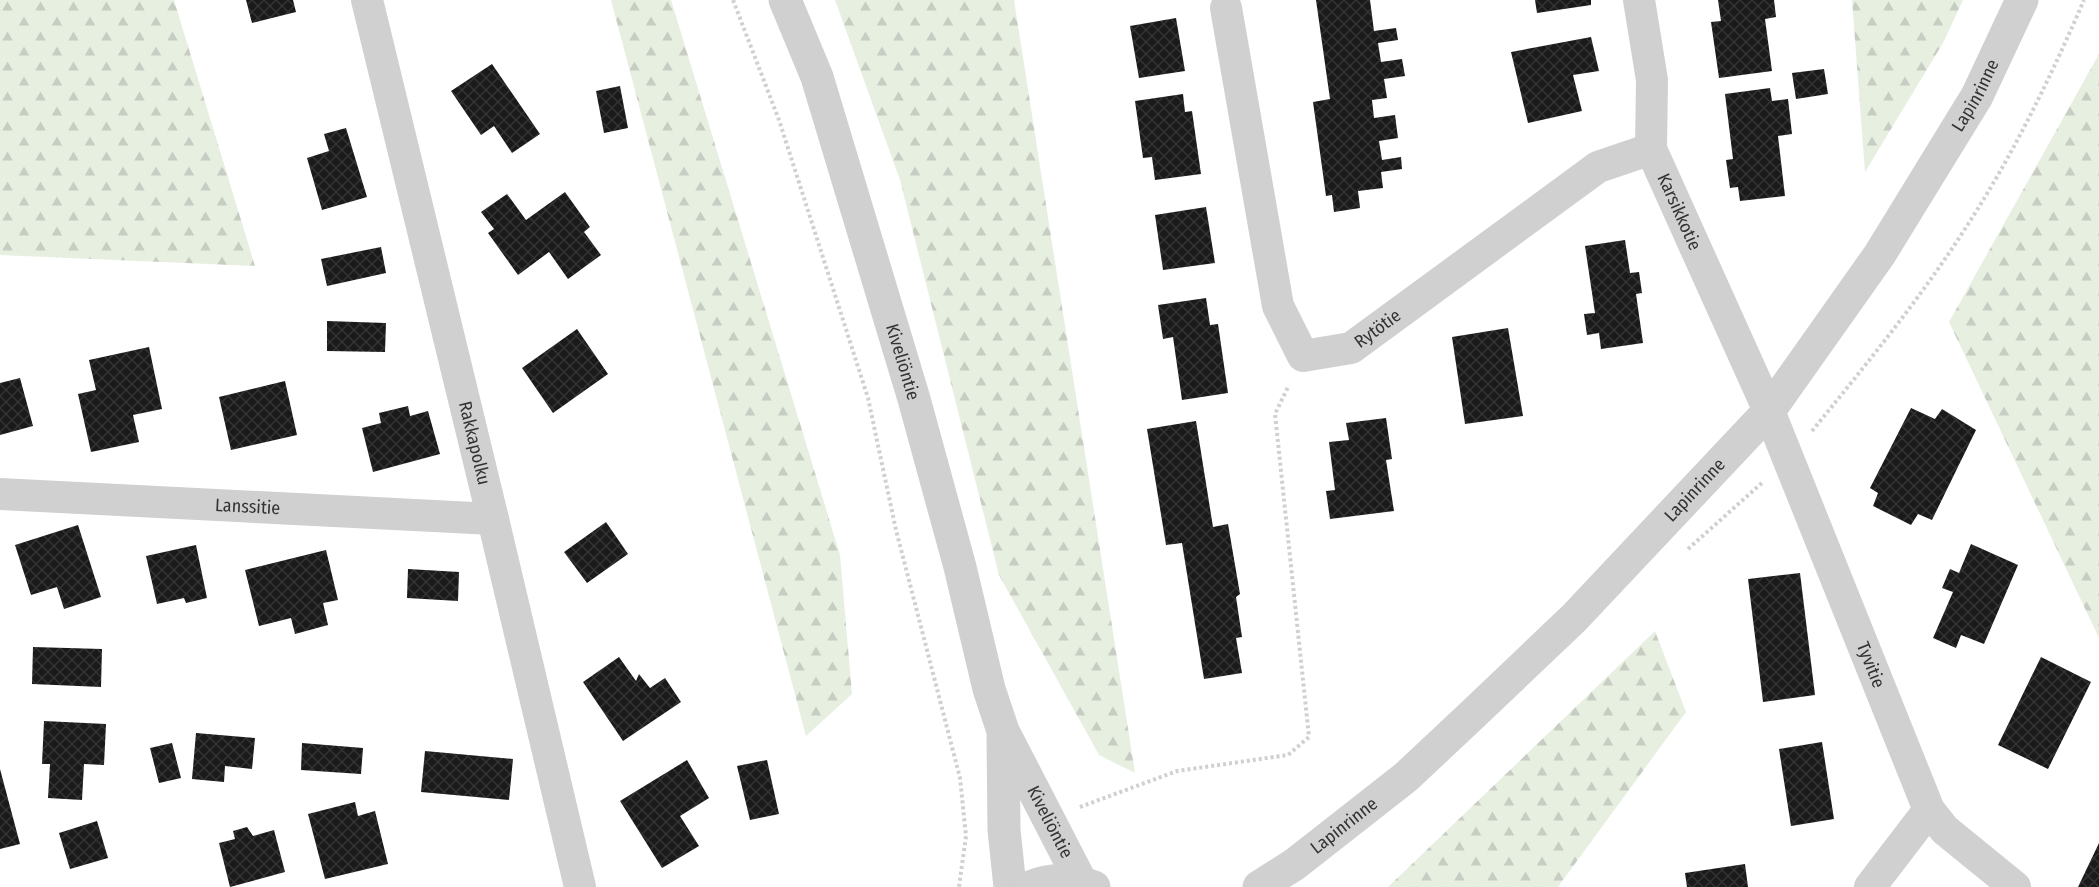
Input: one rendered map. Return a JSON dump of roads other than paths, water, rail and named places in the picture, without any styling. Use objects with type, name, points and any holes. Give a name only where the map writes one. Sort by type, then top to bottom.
[{"type":"street","name":"Rakkapolku","points":[[367,0],[580,887]]},
{"type":"street","name":"Kiveliöntie","points":[[785,0],[817,77],[914,399],[960,567],[989,689],[1003,731],[1087,884]]},
{"type":"street","name":"Karsikkotie","points":[[1639,0],[1652,80],[1651,149],[1769,411]]},
{"type":"street","name":"Lapinrinne","points":[[1259,887],[1295,864],[1406,777],[1574,618],[1769,411],[1880,254],[1959,126],[1977,96],[2022,0]]},
{"type":"street","name":"Rytötie","points":[[1226,8],[1278,306],[1303,356],[1351,348],[1598,167],[1651,149]]},
{"type":"street","name":"Tyvitie","points":[[1769,411],[1929,810],[1945,830],[2015,887]]},
{"type":"street","name":"Lanssitie","points":[[0,494],[493,519]]},
{"type":"street","name":"Kiveliöntie","points":[[1003,731],[1004,830],[1010,887]]},
{"type":"street","points":[[1870,887],[1929,810]]},
{"type":"street","points":[[1030,887],[1056,880],[1087,884]]}]
